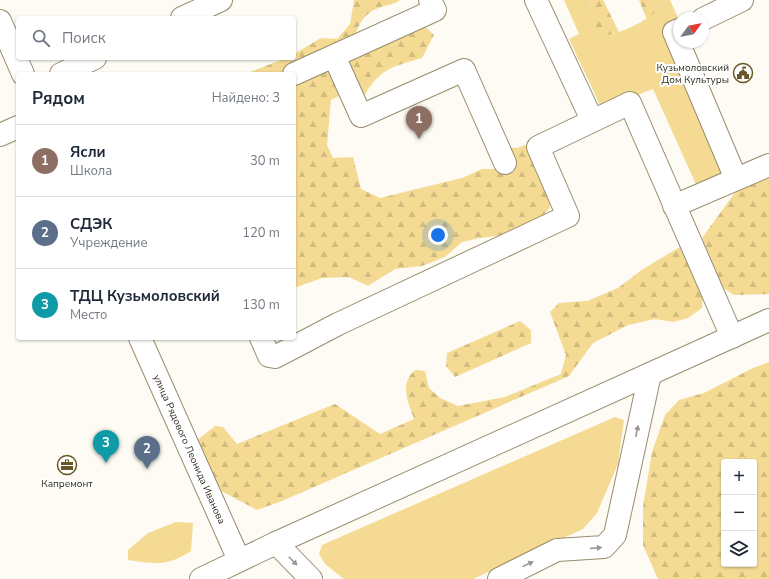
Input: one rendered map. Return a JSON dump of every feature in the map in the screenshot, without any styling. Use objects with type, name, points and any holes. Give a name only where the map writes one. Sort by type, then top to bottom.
[{"type":"main road","points":[[186,16],[220,0]]},
{"type":"main road","points":[[296,73],[435,10],[430,0]]},
{"type":"main road","points":[[536,0],[592,120]]},
{"type":"main road","points":[[709,15],[742,0]]},
{"type":"main road","points":[[0,21],[16,58]]},
{"type":"main road","points":[[681,48],[736,179]]},
{"type":"main road","points":[[334,56],[361,116],[464,70],[505,163]]},
{"type":"main road","points":[[17,60],[22,72]]},
{"type":"main road","points":[[65,72],[91,60]]},
{"type":"main road","points":[[262,340],[269,356],[275,357],[338,324],[568,216],[538,147],[630,103],[732,337]]},
{"type":"main road","points":[[0,135],[16,129]]},
{"type":"main road","points":[[674,206],[769,165]]},
{"type":"main road","points":[[201,579],[276,543],[769,320]]},
{"type":"main road","name":"улица Рядового Леонида Иванова","points":[[141,340],[239,560]]},
{"type":"main road","points":[[499,579],[558,550],[604,547],[615,535],[650,374]]},
{"type":"main road","points":[[276,543],[311,579]]},
{"type":"green space","points":[[354,0],[400,0],[370,12],[359,26],[349,50],[369,53],[396,37],[424,26],[434,35],[422,58],[395,66],[388,70],[376,79],[364,96],[349,91],[331,100],[327,145],[333,158],[353,157],[361,189],[380,198],[462,178],[482,169],[502,169],[506,147],[517,148],[525,145],[535,156],[553,196],[550,207],[542,218],[520,233],[462,242],[445,257],[422,266],[395,269],[368,286],[349,277],[322,278],[296,287],[296,72],[250,72],[281,60],[296,60],[296,53],[321,38],[337,39],[350,24]]},
{"type":"green space","points":[[564,0],[591,0],[590,9],[602,37],[640,23],[653,14],[659,8],[655,0],[670,0],[675,12],[673,12],[673,48],[688,48],[731,177],[699,191],[653,89],[619,102],[600,105],[569,39],[579,34]]},
{"type":"green space","points":[[591,0],[603,0],[619,32],[602,37],[594,32],[590,9]]},
{"type":"green space","points":[[639,0],[655,0],[659,8],[647,20]]},
{"type":"green space","points":[[769,176],[769,294],[734,295],[719,285],[716,271],[702,238],[739,187]]},
{"type":"green space","points":[[680,247],[703,296],[702,308],[688,318],[673,322],[655,319],[628,325],[593,343],[569,376],[282,501],[257,510],[221,491],[207,472],[195,442],[215,426],[223,427],[237,444],[335,404],[380,434],[414,419],[407,400],[406,387],[410,375],[415,370],[425,371],[429,388],[440,398],[458,406],[505,397],[561,374],[566,355],[550,312],[559,303],[587,301],[618,288],[643,269]]},
{"type":"green space","points":[[520,321],[531,330],[531,343],[455,377],[446,366],[447,353]]},
{"type":"green space","points":[[769,362],[769,579],[658,579],[643,545],[643,506],[652,452],[665,415],[679,400],[704,393],[753,368]]},
{"type":"green space","points":[[615,417],[624,420],[618,464],[597,513],[583,529],[473,579],[344,579],[325,564],[319,554],[322,545]]},
{"type":"green space","points":[[176,522],[193,523],[191,551],[175,560],[161,563],[146,563],[128,560],[128,550],[148,533]]},
{"type":"place","name":"Кузьмоловский Дом Культуры","points":[[743,73]]},
{"type":"place","name":"Ясли","points":[[419,139]]},
{"type":"place","name":"ТДЦ Кузьмоловский","points":[[106,463]]},
{"type":"place","name":"Капремонт","points":[[67,465]]},
{"type":"place","name":"СДЭК","points":[[147,469]]}]
